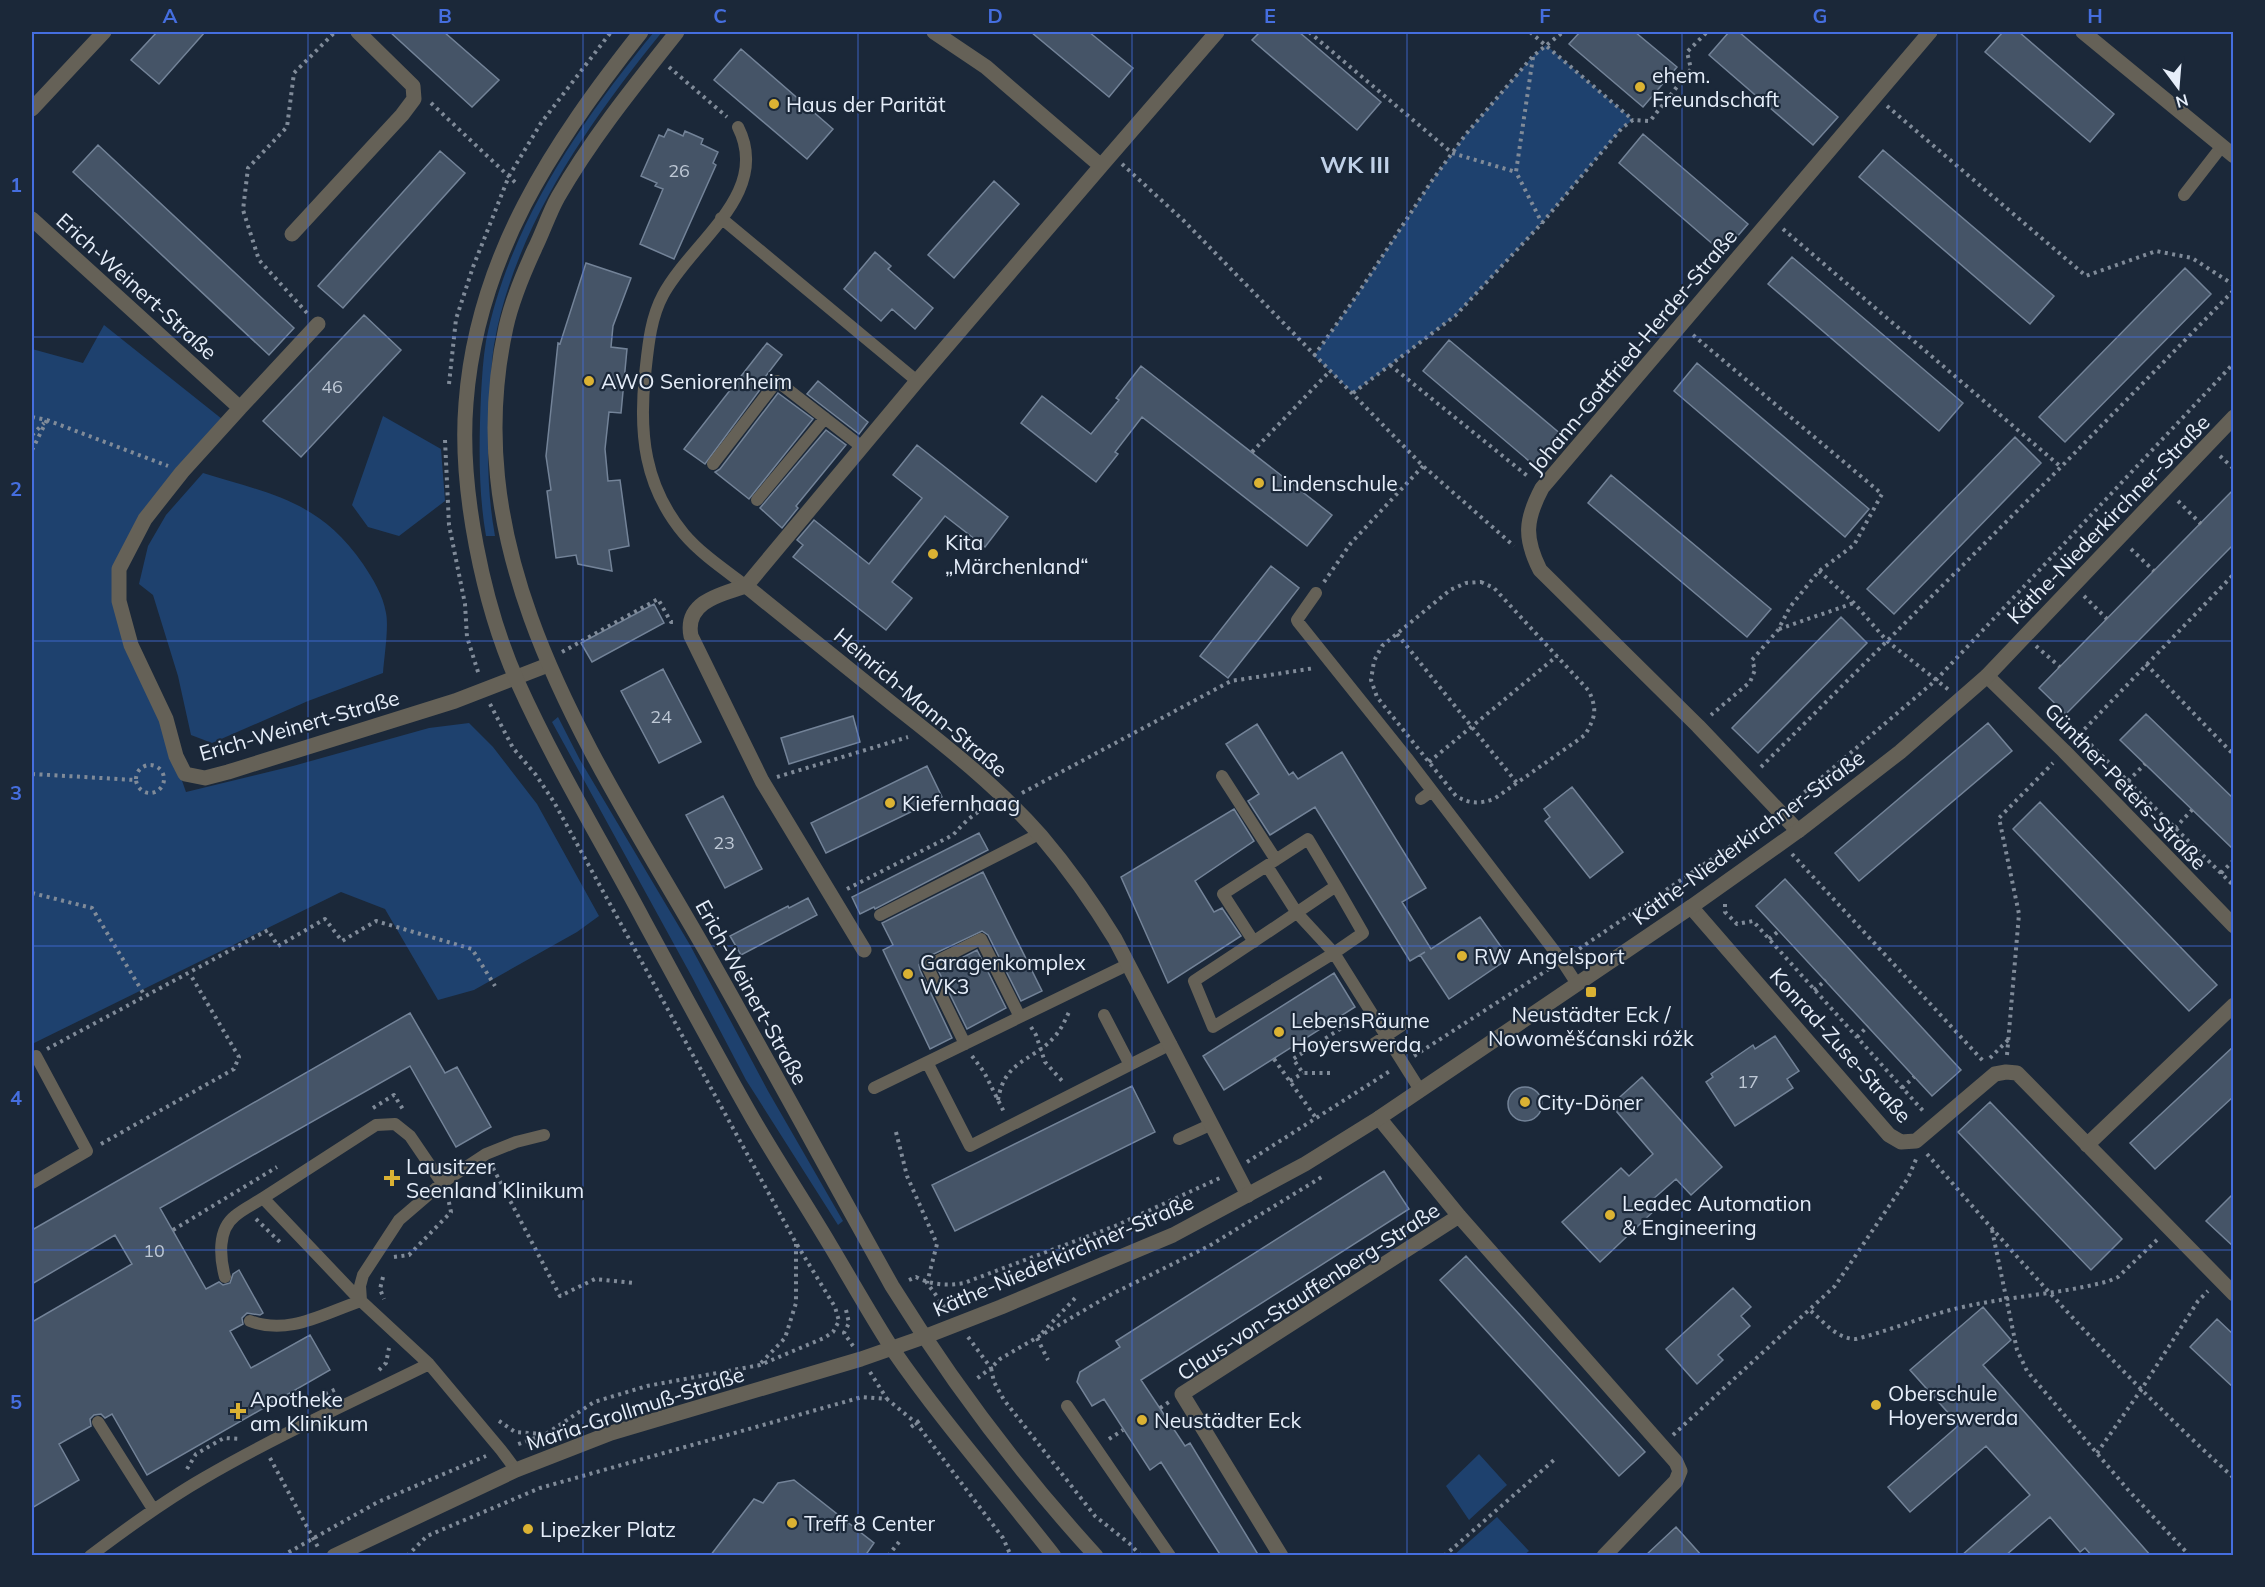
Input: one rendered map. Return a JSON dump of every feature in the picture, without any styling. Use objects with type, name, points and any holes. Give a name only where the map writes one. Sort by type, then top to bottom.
[{"type":"street","points":[[32,109],[104,32]]},
{"type":"street","points":[[292,234],[402,115],[414,99],[413,86],[358,32]]},
{"type":"street","points":[[641,32],[600,83],[570,126],[528,195],[501,253],[481,307],[471,357],[465,408],[471,516],[487,590],[516,678],[553,755],[755,1122],[892,1348],[936,1408],[1054,1556]]},
{"type":"street","name":"Erich-Weinert-Straße","points":[[677,32],[588,149],[556,200],[523,273],[506,328],[497,384],[500,501],[512,559],[548,665],[570,713],[710,958],[892,1286],[924,1337]]},
{"type":"street","points":[[934,32],[986,67],[1101,166]]},
{"type":"street","points":[[864,950],[762,782],[691,636],[689,623],[691,616],[703,604],[723,593],[746,586],[917,381],[1217,32]]},
{"type":"street","name":"Johann-Gottfried-Herder-Straße","points":[[1798,831],[1698,726],[1540,570],[1528,542],[1528,522],[1533,505],[1542,488],[1930,32]]},
{"type":"street","points":[[2084,32],[2228,151]]},
{"type":"street","name":"Erich-Weinert-Straße","points":[[32,219],[240,408]]},
{"type":"street","name":"Erich-Weinert-Straße","points":[[318,324],[182,472],[145,519],[118,569],[119,601],[131,645],[166,719],[176,756],[185,774],[205,778],[221,774],[454,701],[548,665]]},
{"type":"street","name":"Käthe-Niederkirchner-Straße","points":[[924,1337],[1173,1236],[1305,1164],[1379,1118],[1691,907],[1798,831],[1900,752],[1987,676],[2234,417]]},
{"type":"street","name":"Heinrich-Mann-Straße","points":[[746,586],[927,732],[1007,801],[1039,834],[1094,905],[1129,964],[1248,1195]]},
{"type":"street","name":"Günther-Peters-Straße","points":[[1987,676],[2064,751],[2234,926]]},
{"type":"street","name":"Konrad-Zuse-Straße","points":[[1691,907],[1889,1135],[1901,1142],[1918,1144],[1995,1070]]},
{"type":"street","points":[[2087,1145],[2234,1005]]},
{"type":"street","points":[[1995,1070],[2017,1073],[2234,1294]]},
{"type":"street","name":"Claus-von-Stauffenberg-Straße","points":[[1379,1118],[1459,1216],[1676,1462],[1680,1471],[1676,1481],[1604,1556]]},
{"type":"street","name":"Claus-von-Stauffenberg-Straße","points":[[1281,1556],[1182,1394],[1459,1216]]},
{"type":"street","points":[[924,1337],[1024,1473],[1096,1556]]},
{"type":"street","name":"Maria-Grollmuß-Straße","points":[[334,1556],[516,1470],[611,1433],[924,1337]]},
{"type":"lane","name":"Heinrich-Mann-Straße","points":[[738,127],[745,141],[746,166],[733,204],[663,294],[653,320],[642,412],[643,445],[649,469],[667,510],[684,533],[701,550],[746,586]]},
{"type":"lane","points":[[2184,195],[2228,151]]},
{"type":"lane","points":[[722,218],[917,381]]},
{"type":"lane","points":[[713,464],[777,381],[862,447]]},
{"type":"lane","points":[[757,500],[825,418]]},
{"type":"lane","points":[[1316,593],[1297,620],[1432,791],[1562,961],[1577,984]]},
{"type":"lane","points":[[1222,776],[1297,913],[1334,953],[1420,1090]]},
{"type":"lane","points":[[1421,799],[1432,791]]},
{"type":"lane","points":[[880,915],[1039,834]]},
{"type":"lane","points":[[1254,942],[1223,894],[1308,839],[1336,886],[1363,933],[1213,1027],[1194,981],[1254,942],[1336,886]]},
{"type":"lane","points":[[961,1046],[927,966],[981,939],[1020,1017]]},
{"type":"lane","points":[[874,1088],[1129,964]]},
{"type":"lane","points":[[1104,1015],[1130,1065]]},
{"type":"lane","points":[[1372,1045],[1401,1026]]},
{"type":"lane","points":[[927,1062],[970,1146],[1171,1044]]},
{"type":"lane","points":[[32,1183],[87,1151],[34,1057]]},
{"type":"lane","points":[[225,1277],[219,1250],[233,1217],[376,1125],[395,1124],[410,1136],[445,1187]]},
{"type":"lane","points":[[1179,1139],[1212,1124]]},
{"type":"lane","points":[[361,1301],[360,1286],[363,1275],[399,1220],[486,1154],[516,1142],[544,1135]]},
{"type":"lane","points":[[263,1198],[361,1301],[429,1364],[516,1470]]},
{"type":"lane","points":[[250,1321],[275,1327],[294,1325],[361,1301]]},
{"type":"lane","points":[[90,1556],[153,1509],[204,1478],[263,1446],[429,1364]]},
{"type":"lane","points":[[1066,1406],[1170,1556]]},
{"type":"lane","points":[[98,1422],[153,1509]]},
{"type":"path","points":[[318,324],[258,260],[243,210],[248,168],[287,127],[294,72],[335,32]]},
{"type":"path","points":[[1309,32],[1452,153],[1516,172]]},
{"type":"path","points":[[1530,32],[1633,120],[1650,121],[1691,69],[1687,52],[1707,32]]},
{"type":"path","points":[[1314,356],[1452,153],[1533,56],[1563,32]]},
{"type":"path","points":[[1533,56],[1516,172],[1542,223]]},
{"type":"path","points":[[657,57],[738,127]]},
{"type":"path","points":[[413,86],[528,195]]},
{"type":"path","points":[[1875,96],[2086,276],[2156,250],[2192,258],[2234,285]]},
{"type":"path","points":[[1353,393],[1455,316],[1542,223],[1622,128],[1633,120]]},
{"type":"path","points":[[1111,154],[1184,221],[1423,466],[1515,548]]},
{"type":"path","points":[[1771,218],[2061,467]]},
{"type":"path","points":[[1748,779],[2061,467],[2234,290]]},
{"type":"path","points":[[1681,325],[1882,494],[1854,545],[1819,571],[1790,607],[1778,630],[1752,660],[1755,670],[1750,682],[1698,726]]},
{"type":"path","points":[[892,1286],[916,1277],[927,1283],[950,1286],[964,1283],[1115,1226],[1235,1169],[1562,961],[1780,813],[1936,680],[2234,363]]},
{"type":"path","points":[[1390,365],[1542,488]]},
{"type":"path","points":[[1252,452],[1330,371]]},
{"type":"path","points":[[32,417],[47,420],[182,472]]},
{"type":"path","points":[[32,435],[47,420]]},
{"type":"path","points":[[32,450],[47,420]]},
{"type":"path","points":[[2220,456],[2234,469]]},
{"type":"path","points":[[1316,593],[1352,543],[1423,466]]},
{"type":"path","points":[[2177,500],[2201,524]]},
{"type":"path","points":[[2130,548],[2154,572]]},
{"type":"path","points":[[1819,571],[1854,603],[1887,641],[1959,699]]},
{"type":"path","points":[[1995,1070],[2009,1039],[2019,914],[1999,818],[2234,574]]},
{"type":"path","points":[[1480,582],[1494,588],[1557,656],[1589,691],[1595,706],[1593,721],[1585,735],[1494,799],[1481,804],[1468,803],[1456,796],[1377,697],[1371,680],[1374,661],[1382,646],[1450,590],[1466,583],[1480,582]]},
{"type":"path","points":[[2084,596],[2107,619]]},
{"type":"path","points":[[548,665],[567,648],[658,599],[670,622],[689,623]]},
{"type":"path","points":[[1778,630],[1854,603]]},
{"type":"path","points":[[1397,634],[1517,783]]},
{"type":"path","points":[[2035,645],[2060,667]]},
{"type":"path","points":[[1429,762],[1557,656]]},
{"type":"path","points":[[2146,664],[2234,755]]},
{"type":"path","points":[[830,897],[953,835],[981,810],[1007,801],[1231,681],[1332,665]]},
{"type":"path","points":[[282,1556],[378,1502],[501,1450],[546,1434],[594,1402],[647,1386],[760,1365],[809,1346],[833,1332],[839,1321],[835,1307],[796,1243],[554,802],[536,775],[513,748],[483,690]]},
{"type":"path","points":[[762,782],[927,732]]},
{"type":"path","points":[[2080,734],[2234,886]]},
{"type":"path","points":[[2128,781],[2145,764]]},
{"type":"path","points":[[150,765],[159,768],[164,778],[160,789],[152,793],[142,791],[135,780],[139,770],[150,765]]},
{"type":"path","points":[[32,774],[135,780]]},
{"type":"path","points":[[2175,828],[2192,810]]},
{"type":"path","points":[[1781,843],[1995,1070]]},
{"type":"path","points":[[2221,873],[2234,860]]},
{"type":"path","points":[[32,893],[93,908],[145,996]]},
{"type":"path","points":[[1725,903],[1725,912],[1737,924],[1753,921],[1926,1115]]},
{"type":"path","points":[[34,1057],[268,930],[278,946],[326,919],[342,941],[376,921],[472,949],[495,986]]},
{"type":"path","points":[[1769,939],[1780,930]]},
{"type":"path","points":[[87,1151],[234,1069],[239,1057],[190,974]]},
{"type":"path","points":[[1814,990],[1827,980]]},
{"type":"path","points":[[998,1100],[1004,1079],[1021,1061],[1040,1050],[1056,1036],[1062,1027],[1076,990]]},
{"type":"path","points":[[1303,1073],[1293,1059],[1370,1010]]},
{"type":"path","points":[[1020,1017],[1036,1035],[1040,1050],[1053,1072],[1064,1083],[1079,1092]]},
{"type":"path","points":[[1857,1037],[1868,1026]]},
{"type":"path","points":[[1995,1070],[2009,1039]]},
{"type":"path","points":[[961,1046],[978,1063],[1011,1126]]},
{"type":"path","points":[[1274,1059],[1316,1118]]},
{"type":"path","points":[[1976,1070],[1995,1070]]},
{"type":"path","points":[[1290,1081],[1303,1073],[1330,1072]]},
{"type":"path","points":[[1902,1088],[1914,1077]]},
{"type":"path","points":[[896,1132],[907,1176],[937,1244],[927,1283]]},
{"type":"path","points":[[1918,1144],[2050,1293],[2141,1390],[2234,1478]]},
{"type":"path","points":[[1661,1446],[1811,1311],[1835,1286],[1908,1178],[1918,1144]]},
{"type":"path","points":[[486,1154],[560,1296],[596,1279],[635,1283]]},
{"type":"path","points":[[483,1171],[500,1161]]},
{"type":"path","points":[[1141,1556],[1130,1544],[1095,1516],[1004,1400],[994,1382],[991,1368],[1112,1294],[1209,1246],[1326,1174]]},
{"type":"path","points":[[388,1263],[391,1257],[409,1255],[451,1212],[445,1187]]},
{"type":"path","points":[[232,1195],[287,1250]]},
{"type":"path","points":[[1992,1229],[2018,1350],[2027,1371],[2190,1556]]},
{"type":"path","points":[[1811,1311],[1839,1335],[1846,1339],[1856,1339],[1923,1317],[2109,1281],[2126,1269],[2169,1229]]},
{"type":"path","points":[[760,1365],[785,1338],[796,1303],[796,1243]]},
{"type":"path","points":[[385,1268],[380,1289],[387,1307]]},
{"type":"path","points":[[2097,1453],[2198,1301],[2219,1279]]},
{"type":"path","points":[[1037,1338],[1084,1288]]},
{"type":"path","points":[[835,1307],[862,1297]]},
{"type":"path","points":[[1037,1338],[1048,1360]]},
{"type":"path","points":[[375,1374],[386,1363],[389,1347],[382,1341]]},
{"type":"path","points":[[304,1404],[344,1386]]},
{"type":"path","points":[[407,1556],[427,1536],[559,1481],[862,1397],[887,1399],[916,1423],[1003,1538],[1011,1556]]},
{"type":"path","points":[[497,1420],[515,1432],[546,1434]]},
{"type":"path","points":[[911,1427],[916,1423]]},
{"type":"path","points":[[179,1474],[188,1468],[195,1454],[224,1438],[241,1439],[256,1431],[322,1556]]},
{"type":"path","points":[[1444,1556],[1554,1460]]},
{"type":"path","points":[[559,1481],[561,1487]]},
{"type":"path","points":[[888,1556],[899,1542]]},
{"type":"shaded area","points":[[654,32],[662,32],[582,140],[558,178],[518,259],[504,302],[493,352],[488,454],[489,487],[495,536],[486,536],[480,484],[481,395],[486,341],[497,298],[512,256],[551,176],[600,102]]},
{"type":"shaded area","points":[[1546,45],[1633,120],[1622,128],[1542,223],[1455,316],[1353,393],[1314,356],[1466,134],[1533,56]]},
{"type":"shaded area","points":[[104,325],[227,423],[182,471],[118,570],[119,601],[186,792],[293,766],[429,728],[469,723],[493,747],[537,804],[599,916],[577,932],[474,990],[438,1000],[385,909],[341,892],[32,1044],[32,349],[83,363]]},
{"type":"shaded area","points":[[383,416],[441,449],[445,501],[399,536],[368,527],[352,505]]},
{"type":"shaded area","points":[[203,473],[272,494],[311,513],[329,526],[347,543],[370,575],[383,600],[387,619],[383,673],[308,701],[212,743],[191,735],[178,676],[153,595],[139,584],[148,546],[166,515]]},
{"type":"shaded area","points":[[558,717],[580,760],[690,945],[768,1091],[843,1221],[838,1225],[746,1080],[552,722]]},
{"type":"shaded area","points":[[1479,1454],[1507,1485],[1469,1520],[1446,1486]]},
{"type":"shaded area","points":[[1497,1517],[1529,1551],[1524,1555],[1454,1555]]},
{"type":"building","points":[[157,32],[205,32],[159,84],[131,60]]},
{"type":"building","points":[[390,32],[444,32],[499,80],[472,107]]},
{"type":"building","points":[[1031,32],[1089,32],[1133,68],[1109,97]]},
{"type":"building","points":[[1260,32],[1299,32],[1381,102],[1357,130],[1252,40]]},
{"type":"building","name":"ehem. Freundschaft","points":[[1580,32],[1635,32],[1677,67],[1643,107],[1569,44]]},
{"type":"building","points":[[1729,32],[1739,32],[1838,117],[1813,145],[1709,55]]},
{"type":"building","points":[[2003,32],[2019,32],[2114,114],[2090,142],[1985,52]]},
{"type":"building","name":"Haus der Parität","points":[[741,49],[833,129],[807,159],[714,80]]},
{"type":"building","points":[[668,129],[683,136],[685,131],[703,139],[701,144],[718,152],[713,163],[716,165],[674,259],[640,244],[663,189],[655,186],[657,183],[641,176],[659,135],[664,137]]},
{"type":"building","points":[[1643,134],[1748,224],[1723,253],[1619,163]]},
{"type":"building","points":[[98,145],[294,328],[269,355],[73,172]]},
{"type":"building","points":[[1883,150],[2054,296],[2030,324],[1859,177]]},
{"type":"building","points":[[440,151],[465,173],[343,308],[318,286]]},
{"type":"building","points":[[994,181],[1019,204],[954,278],[928,255]]},
{"type":"building","points":[[875,252],[891,266],[888,269],[933,308],[915,329],[892,309],[881,321],[844,289]]},
{"type":"building","points":[[1792,257],[1963,403],[1939,431],[1768,284]]},
{"type":"building","name":"AWO Seniorenheim","points":[[586,263],[631,278],[613,326],[611,347],[627,349],[621,413],[609,412],[605,449],[608,481],[620,480],[629,546],[609,550],[612,571],[578,564],[576,555],[556,558],[547,491],[551,490],[546,456],[558,343],[560,344]]},
{"type":"building","points":[[2185,268],[2211,294],[2065,442],[2039,417]]},
{"type":"building","points":[[364,315],[401,350],[301,457],[263,421]]},
{"type":"building","points":[[1449,340],[1562,435],[1535,466],[1423,371]]},
{"type":"building","points":[[767,343],[782,355],[762,381],[765,383],[705,464],[684,449]]},
{"type":"building","points":[[1697,363],[1869,509],[1845,537],[1674,391]]},
{"type":"building","name":"Lindenschule","points":[[1141,366],[1332,515],[1307,546],[1142,417],[1115,452],[1118,454],[1096,482],[1021,423],[1042,396],[1091,434],[1119,400],[1116,398]]},
{"type":"building","points":[[818,381],[868,422],[859,434],[807,394]]},
{"type":"building","points":[[778,393],[813,419],[749,499],[715,472],[720,469]]},
{"type":"building","points":[[826,430],[846,445],[796,506],[798,508],[782,528],[760,508]]},
{"type":"building","points":[[2015,437],[2041,463],[1894,614],[1867,589]]},
{"type":"building","points":[[917,445],[1008,517],[985,547],[945,516],[892,582],[912,598],[886,630],[793,557],[803,545],[797,540],[814,520],[869,564],[922,498],[893,475]]},
{"type":"building","points":[[1611,475],[1771,609],[1747,637],[1588,503]]},
{"type":"building","points":[[2234,489],[2234,544],[2066,714],[2039,688]]},
{"type":"building","points":[[1271,566],[1299,588],[1228,678],[1200,656]]},
{"type":"building","points":[[654,604],[664,623],[592,662],[581,643]]},
{"type":"building","points":[[1841,617],[1867,643],[1758,753],[1732,728]]},
{"type":"building","points":[[663,669],[701,742],[659,763],[621,691]]},
{"type":"building","points":[[2146,714],[2234,799],[2234,850],[2120,740]]},
{"type":"building","points":[[853,716],[860,742],[789,764],[781,738]]},
{"type":"building","points":[[1988,723],[2012,751],[1859,881],[1835,853]]},
{"type":"building","points":[[1257,724],[1289,775],[1293,772],[1298,779],[1342,752],[1426,888],[1402,902],[1431,949],[1480,917],[1509,958],[1449,999],[1420,955],[1410,961],[1315,807],[1270,835],[1248,801],[1259,794],[1226,744]]},
{"type":"building","name":"Kiefernhaag","points":[[927,766],[942,797],[826,853],[811,823]]},
{"type":"building","points":[[1572,787],[1623,852],[1590,878],[1545,821],[1550,817],[1544,809]]},
{"type":"building","points":[[723,796],[762,869],[725,888],[686,815]]},
{"type":"building","points":[[2040,802],[2217,985],[2189,1011],[2013,829]]},
{"type":"building","points":[[1234,809],[1254,841],[1195,881],[1214,912],[1222,908],[1241,936],[1168,983],[1121,877]]},
{"type":"building","points":[[979,833],[988,850],[875,909],[874,907],[860,914],[852,897]]},
{"type":"building","name":"Garagenkomplex WK3","points":[[983,872],[1042,991],[1021,1001],[988,935],[982,931],[923,959],[919,965],[920,970],[952,1038],[930,1049],[883,950],[893,945],[882,923]]},
{"type":"building","points":[[1785,879],[1961,1070],[1932,1096],[1756,906]]},
{"type":"building","points":[[808,898],[817,915],[741,955],[730,936]]},
{"type":"building","points":[[977,950],[1006,1008],[967,1029],[938,970]]},
{"type":"building","name":"LebensRäume Hoyerswerda","points":[[1334,973],[1355,1007],[1224,1090],[1203,1056]]},
{"type":"building","points":[[410,1013],[445,1073],[457,1067],[491,1127],[456,1147],[410,1066],[160,1208],[206,1289],[219,1282],[223,1285],[230,1283],[233,1274],[239,1270],[263,1313],[260,1315],[247,1313],[242,1318],[243,1324],[230,1331],[251,1368],[310,1335],[330,1370],[147,1475],[112,1414],[105,1418],[101,1414],[94,1415],[90,1419],[91,1426],[59,1444],[79,1480],[32,1508],[32,1322],[132,1264],[115,1235],[32,1284],[32,1230]]},
{"type":"building","points":[[1775,1036],[1799,1071],[1787,1079],[1793,1088],[1735,1126],[1706,1082],[1713,1077],[1711,1074],[1753,1045],[1755,1049]]},
{"type":"building","points":[[2234,1046],[2234,1096],[2155,1169],[2130,1143]]},
{"type":"building","points":[[1642,1077],[1722,1167],[1691,1195],[1676,1179],[1652,1200],[1658,1207],[1600,1262],[1562,1222],[1621,1168],[1629,1176],[1653,1154],[1611,1105]]},
{"type":"building","points":[[1132,1086],[1155,1132],[955,1231],[932,1185]]},
{"type":"building","name":"City-Döner","points":[[1525,1087],[1537,1092],[1542,1104],[1537,1116],[1525,1121],[1513,1116],[1508,1104],[1513,1092]]},
{"type":"building","points":[[1990,1102],[2122,1239],[2091,1270],[1958,1132]]},
{"type":"building","points":[[1384,1171],[1409,1209],[1141,1380],[1185,1446],[1190,1443],[1259,1556],[1221,1556],[1161,1462],[1150,1470],[1104,1399],[1092,1406],[1077,1382],[1080,1372],[1120,1347],[1116,1341]]},
{"type":"building","points":[[2234,1193],[2234,1247],[2206,1221]]},
{"type":"building","points":[[1466,1256],[1645,1452],[1619,1476],[1440,1280]]},
{"type":"building","points":[[1733,1288],[1751,1307],[1741,1316],[1750,1326],[1718,1355],[1723,1360],[1697,1384],[1666,1349]]},
{"type":"building","points":[[1983,1307],[2011,1340],[1983,1365],[2151,1556],[2092,1556],[2085,1548],[2080,1552],[2050,1517],[2005,1556],[1961,1556],[2030,1495],[1986,1446],[1910,1512],[1888,1487],[1959,1425],[1910,1370]]},
{"type":"building","points":[[2217,1319],[2234,1335],[2234,1388],[2190,1347]]},
{"type":"building","name":"Treff 8 Center","points":[[794,1480],[874,1543],[865,1556],[710,1556],[754,1499],[763,1503],[778,1483]]},
{"type":"building","points":[[1676,1527],[1702,1556],[1645,1556]]},
{"type":"place","name":"ehem. Freundschaft","points":[[1640,87]]},
{"type":"place","name":"Haus der Parität","points":[[774,104]]},
{"type":"place","name":"AWO Seniorenheim","points":[[589,381]]},
{"type":"place","name":"Lindenschule","points":[[1259,483]]},
{"type":"place","name":"Kita „Märchenland“","points":[[933,554]]},
{"type":"place","name":"Kiefernhaag","points":[[890,803]]},
{"type":"place","name":"RW Angelsport","points":[[1462,956]]},
{"type":"place","name":"Garagenkomplex WK3","points":[[908,974]]},
{"type":"place","name":"Neustädter Eck / Nowoměšćanski róžk","points":[[1591,992]]},
{"type":"place","name":"LebensRäume Hoyerswerda","points":[[1279,1032]]},
{"type":"place","name":"City-Döner","points":[[1525,1102]]},
{"type":"place","name":"Lausitzer Seenland Klinikum","points":[[392,1178]]},
{"type":"place","name":"Leadec Automation & Engineering","points":[[1610,1215]]},
{"type":"place","name":"Oberschule Hoyerswerda","points":[[1876,1405]]},
{"type":"place","name":"Apotheke am Klinikum","points":[[238,1411]]},
{"type":"place","name":"Neustädter Eck","points":[[1142,1420]]},
{"type":"place","name":"Treff 8 Center","points":[[792,1523]]},
{"type":"place","name":"Lipezker Platz","points":[[528,1529]]},
{"type":"district","name":"WK III","points":[[1355,164]]}]
